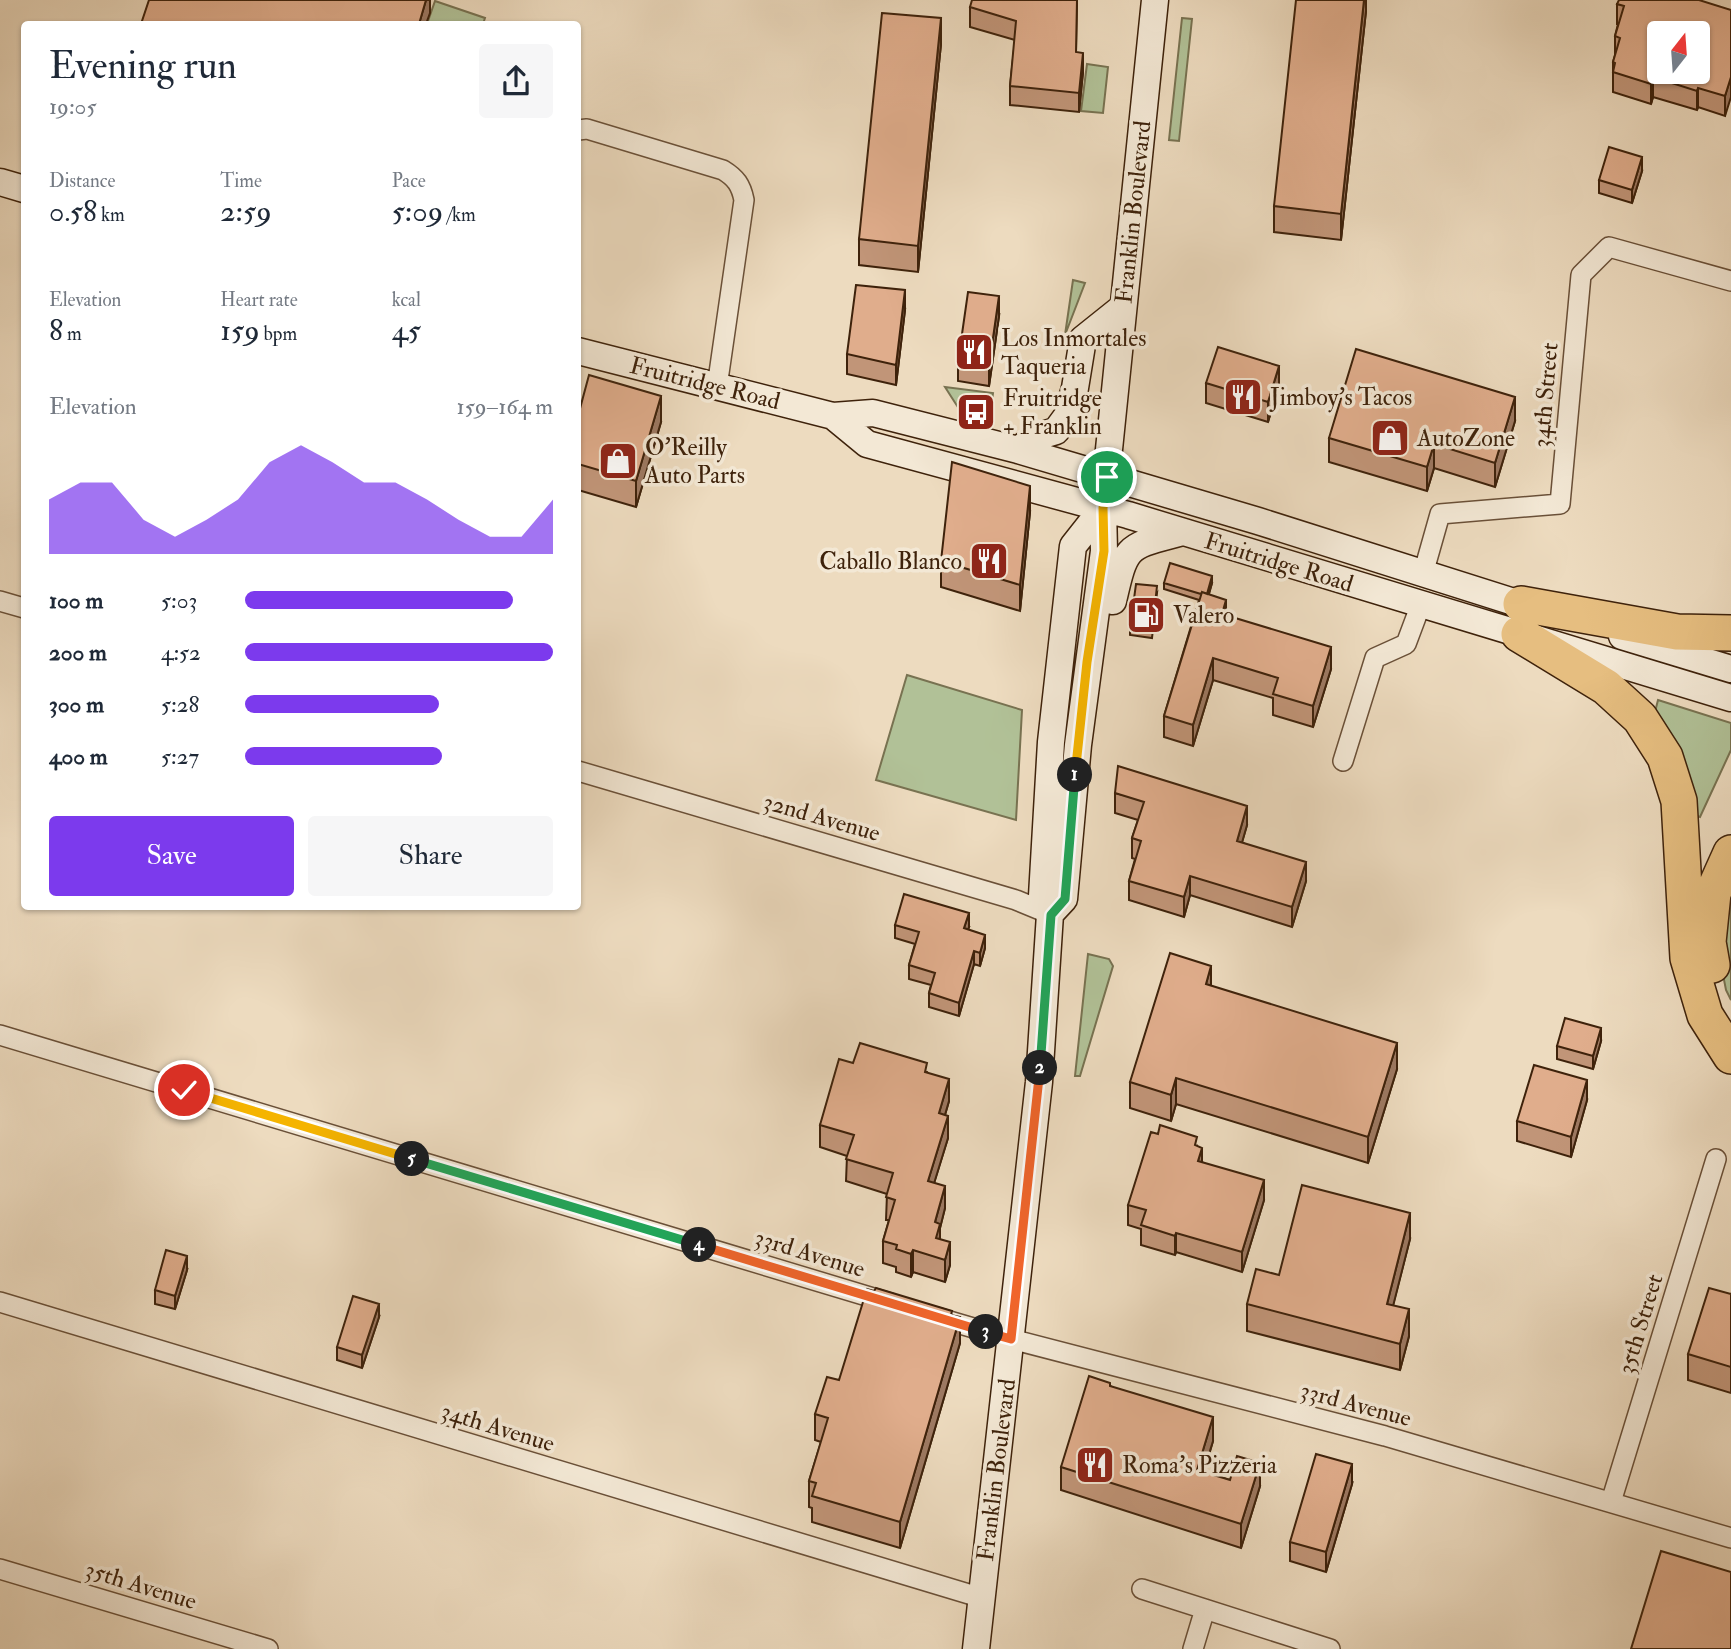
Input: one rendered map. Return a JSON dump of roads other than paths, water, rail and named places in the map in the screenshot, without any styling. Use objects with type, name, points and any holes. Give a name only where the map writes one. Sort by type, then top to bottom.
[{"type":"highway","points":[[1520,619],[1731,634]]},
{"type":"highway","points":[[1520,619],[1605,687],[1640,719],[1665,757],[1679,801],[1688,958],[1705,1016],[1731,1056]]},
{"type":"highway","points":[[1731,853],[1713,893],[1708,942],[1717,991],[1731,1017]]},
{"type":"main road","name":"Franklin Boulevard","points":[[1051,915],[1065,899],[1087,662],[1104,551],[1103,508],[1154,0]]},
{"type":"main road","points":[[0,181],[21,188]]},
{"type":"main road","points":[[1018,450],[1036,437],[1056,431],[1067,416],[1076,388],[1083,339],[1123,307]]},
{"type":"main road","name":"Fruitridge Road","points":[[581,352],[834,416],[873,413],[1018,450],[1258,521],[1423,574],[1520,619],[1731,698]]},
{"type":"main road","name":"Fruitridge Road","points":[[834,416],[867,444],[1103,508],[1421,604],[1520,619],[1731,669]]},
{"type":"main road","name":"Franklin Boulevard","points":[[980,1648],[984,1566],[1039,1082],[1051,915],[1042,896],[1051,742],[1073,547],[1103,508]]},
{"type":"main road","points":[[1087,662],[1104,640],[1120,566],[1129,552],[1139,544],[1182,533]]},
{"type":"street","points":[[581,130],[587,129],[723,170],[734,177],[741,188],[744,200],[717,387]]},
{"type":"street","name":"34th Street","points":[[1423,574],[1440,514],[1560,504],[1581,275],[1609,247],[1731,281]]},
{"type":"street","points":[[0,601],[21,607]]},
{"type":"street","points":[[1343,761],[1375,658],[1406,644],[1421,604]]},
{"type":"street","name":"32nd Avenue","points":[[581,772],[1016,900],[1051,915]]},
{"type":"street","name":"33rd Avenue","points":[[0,1035],[1011,1339],[1385,1436],[1731,1538]]},
{"type":"street","name":"35th Street","points":[[1611,1502],[1716,1159]]},
{"type":"street","name":"34th Avenue","points":[[0,1302],[982,1598]]},
{"type":"street","name":"35th Avenue","points":[[0,1569],[268,1649]]},
{"type":"street","points":[[1142,1589],[1330,1649]]},
{"type":"street","points":[[1193,1649],[1205,1609]]},
{"type":"place","name":"Los Inmortales Taqueria","points":[[974,352]]},
{"type":"place","name":"Jimboy's Tacos","points":[[1243,397]]},
{"type":"place","name":"Fruitridge + Franklin","points":[[976,412]]},
{"type":"place","name":"AutoZone","points":[[1390,438]]},
{"type":"place","name":"O'Reilly Auto Parts","points":[[618,461]]},
{"type":"place","name":"Caballo Blanco","points":[[989,561]]},
{"type":"place","name":"Valero","points":[[1146,615]]},
{"type":"place","name":"Roma's Pizzeria","points":[[1095,1465]]}]
